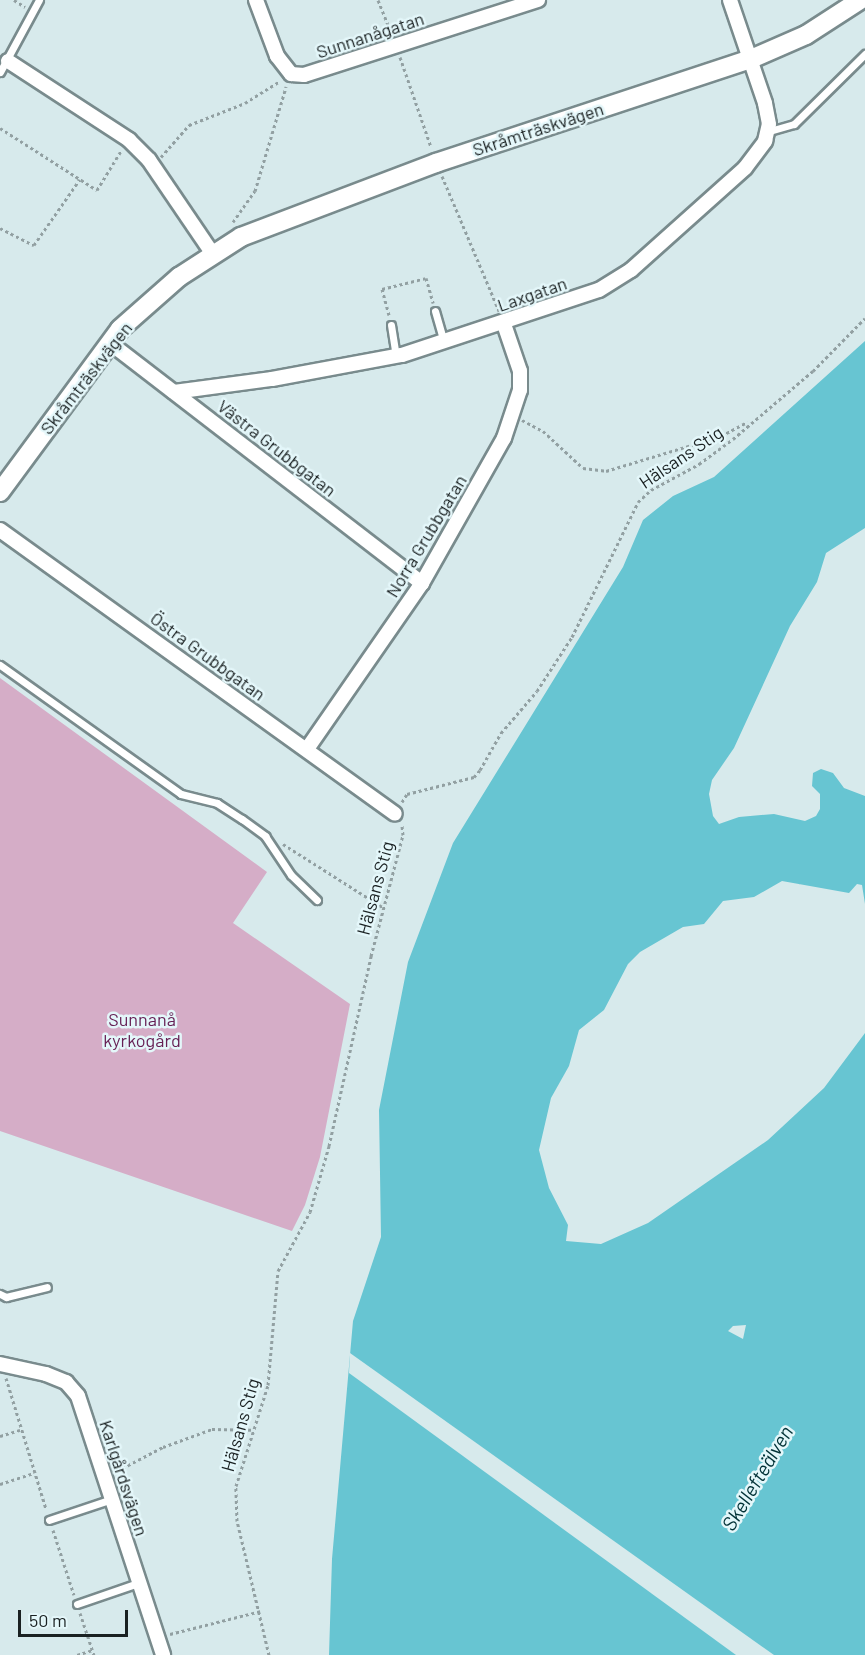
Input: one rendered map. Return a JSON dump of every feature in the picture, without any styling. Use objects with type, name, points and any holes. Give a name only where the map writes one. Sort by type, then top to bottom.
[{"type":"main road","name":"Skråmträskvägen","points":[[0,492],[110,343],[209,249],[436,172],[751,59],[806,35],[860,0]]},
{"type":"street","points":[[256,0],[277,56],[291,74]]},
{"type":"street","name":"Sunnanågatan","points":[[291,74],[304,75],[538,0]]},
{"type":"street","points":[[730,0],[765,103],[766,132]]},
{"type":"street","points":[[4,67],[129,140],[153,166],[209,249]]},
{"type":"street","name":"Laxgatan","points":[[174,392],[272,380],[396,356],[504,324],[599,290],[631,270],[745,168],[766,132]]},
{"type":"street","name":"Norra Grubbgatan","points":[[307,749],[422,582],[512,416],[520,390],[520,370],[504,324]]},
{"type":"street","name":"Västra Grubbgatan","points":[[110,343],[422,582]]},
{"type":"street","name":"Östra Grubbgatan","points":[[0,530],[395,814]]},
{"type":"street","name":"Karlgårdsvägen","points":[[0,1364],[26,1367],[66,1382],[78,1396],[163,1655]]},
{"type":"lane","points":[[4,67],[39,0]]},
{"type":"lane","points":[[766,132],[794,124],[865,54]]},
{"type":"lane","points":[[435,311],[444,342]]},
{"type":"lane","points":[[392,326],[396,356]]},
{"type":"lane","points":[[0,665],[181,794],[217,803],[265,836],[291,875],[317,900]]},
{"type":"lane","points":[[0,1294],[6,1297],[47,1287]]},
{"type":"lane","points":[[50,1520],[112,1499]]},
{"type":"lane","points":[[77,1604],[138,1583]]},
{"type":"path","points":[[378,0],[397,46],[436,172],[504,324]]},
{"type":"path","points":[[153,166],[189,124],[245,103],[291,74]]},
{"type":"path","points":[[209,249],[233,222],[255,190],[291,74]]},
{"type":"path","points":[[0,128],[97,190],[129,140]]},
{"type":"path","points":[[436,172],[452,171]]},
{"type":"path","points":[[0,228],[34,245],[80,179]]},
{"type":"path","points":[[392,326],[382,289],[426,278],[435,311]]},
{"type":"path","name":"Hälsans Stig","points":[[269,1655],[261,1611],[237,1521],[236,1486],[268,1385],[278,1271],[310,1212],[403,835],[395,814],[407,794],[474,777],[501,733],[537,691],[572,637],[638,502],[651,490],[715,454],[813,370],[865,318]]},
{"type":"path","points":[[512,416],[543,431],[583,468],[606,471],[721,436],[752,420]]},
{"type":"path","points":[[265,836],[291,847],[384,908]]},
{"type":"path","points":[[105,1478],[163,1447],[212,1429],[252,1430]]},
{"type":"path","points":[[0,1436],[20,1430]]},
{"type":"path","points":[[0,1484],[34,1473]]},
{"type":"path","points":[[157,1640],[261,1611]]},
{"type":"path","points":[[77,1655],[92,1650]]},
{"type":"green space","name":"Sunnanå kyrkogård","points":[[0,678],[267,872],[233,923],[350,1004],[320,1157],[305,1205],[292,1231],[0,1131]]},
{"type":"water","name":"Skellefteälven","points":[[865,341],[865,528],[826,553],[817,582],[790,626],[734,748],[712,780],[709,794],[713,816],[719,824],[739,817],[774,814],[805,821],[816,816],[820,809],[820,794],[812,786],[813,773],[821,769],[833,773],[844,788],[865,796],[865,904],[862,885],[857,884],[849,893],[782,881],[754,897],[723,901],[704,924],[683,927],[640,952],[628,964],[604,1010],[579,1030],[569,1066],[551,1098],[539,1150],[549,1188],[568,1225],[566,1241],[601,1244],[648,1223],[768,1140],[824,1088],[865,1033],[865,1655],[329,1655],[332,1559],[353,1321],[381,1237],[379,1110],[408,962],[453,843],[623,567],[643,520],[673,496],[714,477]],"holes":[[[746,1325],[743,1339],[728,1331],[733,1326]]]},
{"type":"pier","points":[[350,1353],[774,1655],[736,1655],[349,1373]]}]
